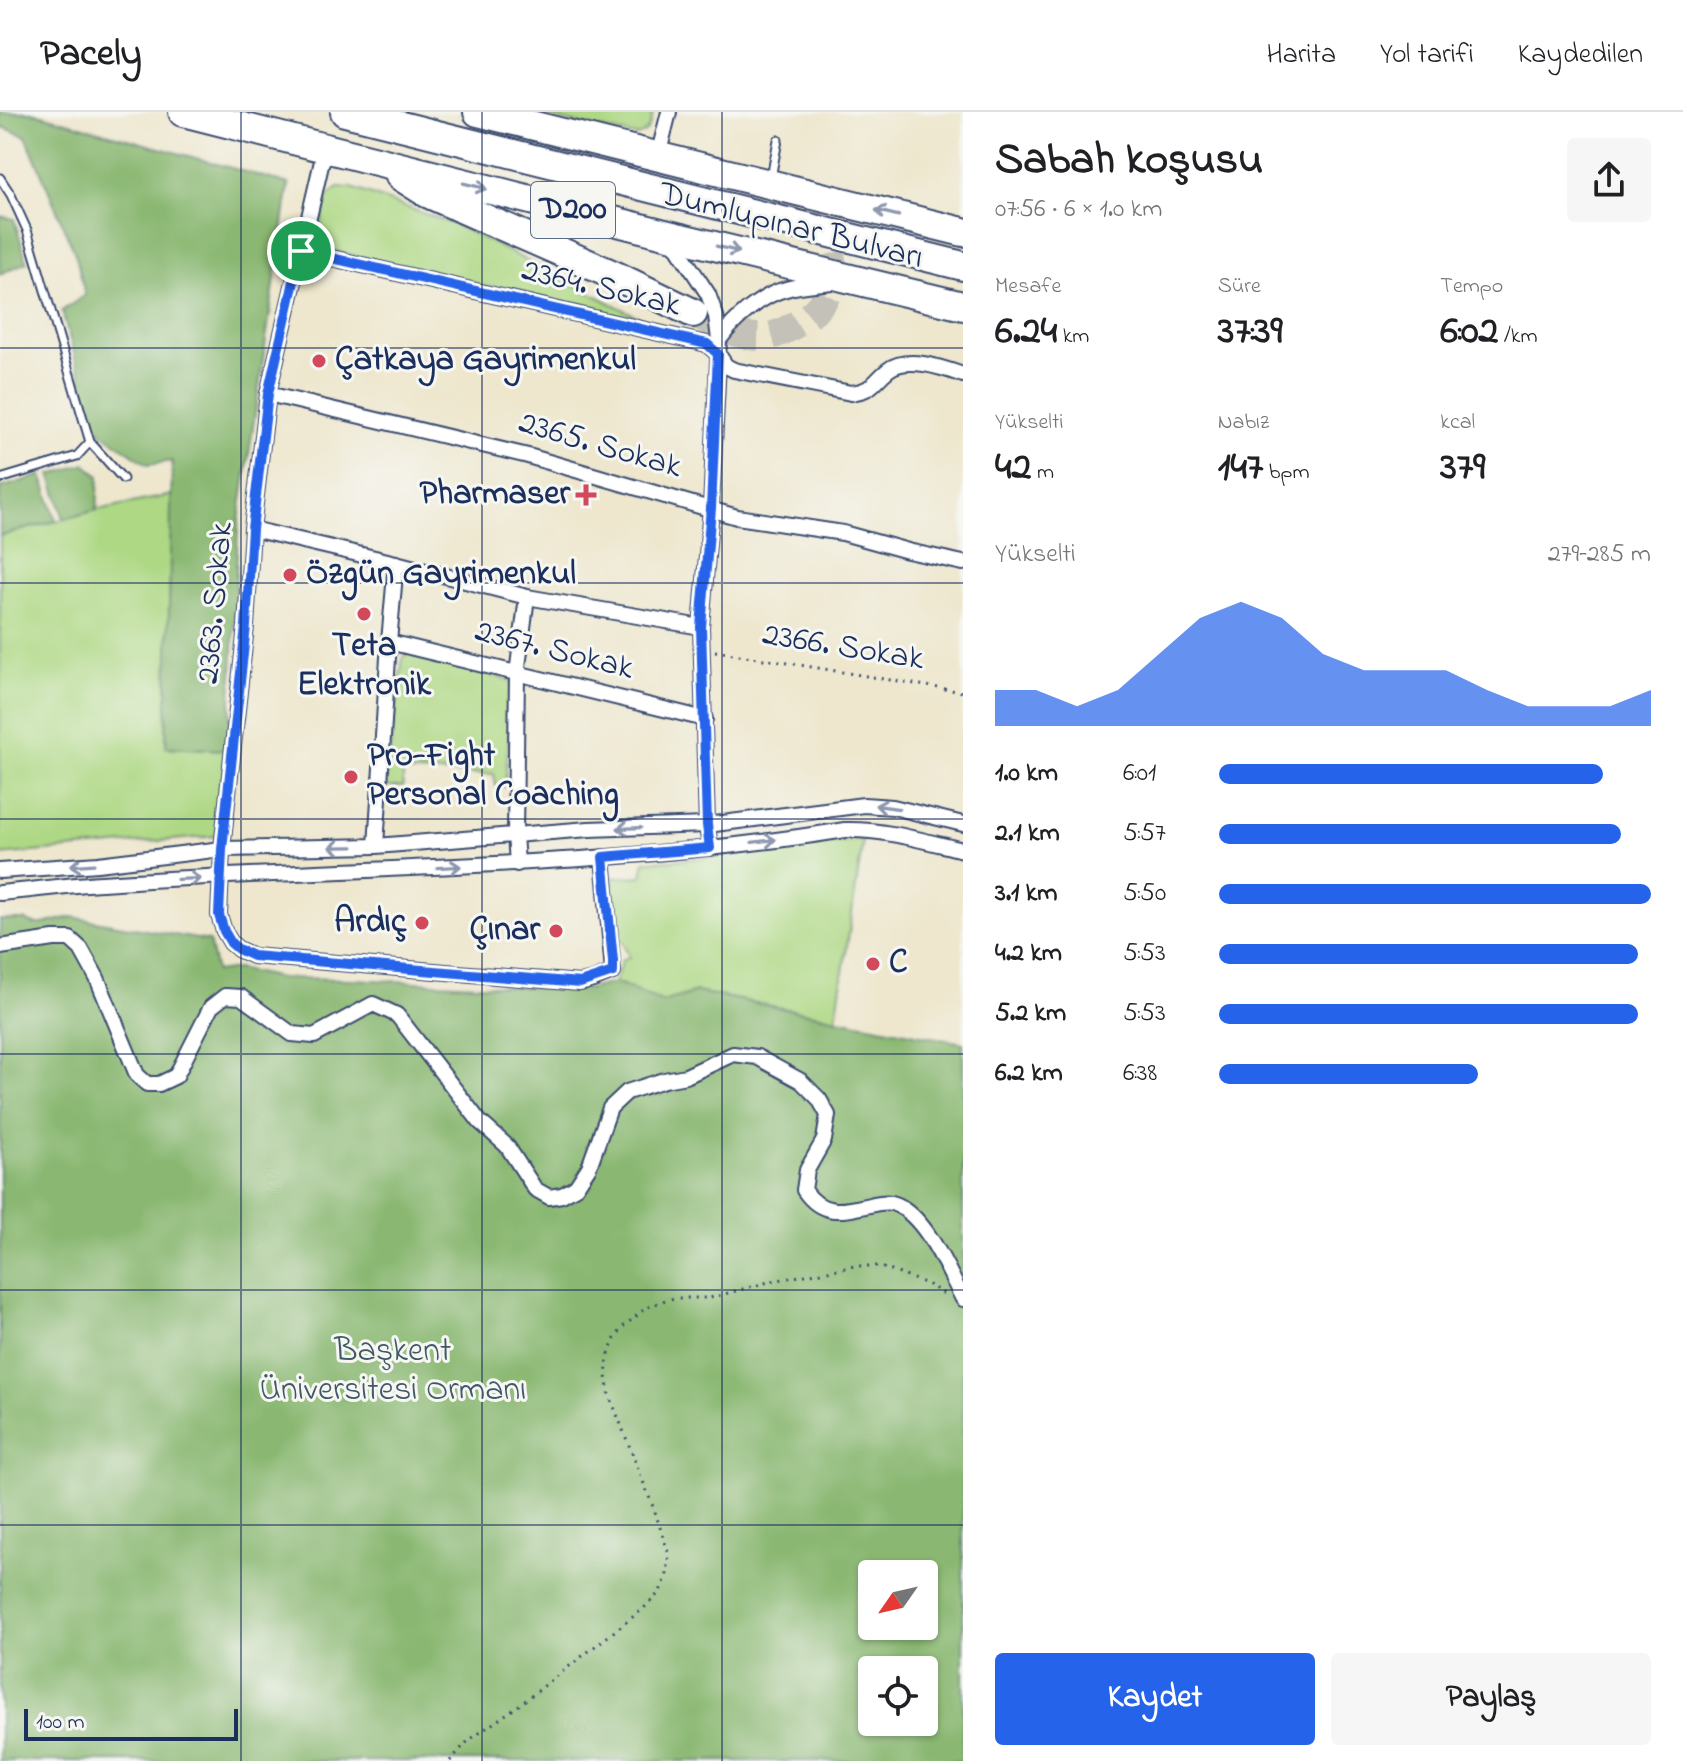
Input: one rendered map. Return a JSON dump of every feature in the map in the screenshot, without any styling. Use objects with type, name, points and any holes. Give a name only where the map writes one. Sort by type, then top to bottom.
[{"type":"highway","name":"Dumlupınar Bulvarı","points":[[183,112],[963,306]]},
{"type":"highway","name":"Dumlupınar Bulvarı","points":[[345,112],[963,266]]},
{"type":"highway","points":[[425,112],[576,151],[772,190]]},
{"type":"highway","name":"Dumlupınar Bulvarı","points":[[478,112],[658,156],[772,190],[963,232]]},
{"type":"highway","points":[[372,159],[427,193],[693,313]]},
{"type":"street","points":[[658,156],[669,112]]},
{"type":"street","name":"2363. Sokak","points":[[325,148],[268,394],[222,849],[219,915],[224,931],[231,943],[253,956],[580,983],[613,972],[603,857]]},
{"type":"street","points":[[669,235],[708,294],[716,316],[719,347],[701,627],[710,848]]},
{"type":"street","name":"2364. Sokak","points":[[301,251],[719,347],[726,366],[734,370],[851,393],[864,391],[889,369],[902,363],[939,367],[963,375]]},
{"type":"street","points":[[719,347],[731,324],[776,292],[853,279]]},
{"type":"street","name":"2365. Sokak","points":[[268,394],[528,456],[737,517],[843,533],[963,563]]},
{"type":"street","points":[[252,529],[527,597],[701,627]]},
{"type":"street","points":[[376,846],[396,563]]},
{"type":"street","points":[[517,864],[517,674],[527,597]]},
{"type":"street","name":"2367. Sokak","points":[[389,642],[705,719]]},
{"type":"street","points":[[0,871],[98,864],[222,849],[376,846],[589,829],[707,825],[864,805],[893,807],[963,824]]},
{"type":"street","points":[[0,893],[100,883],[517,864],[710,848],[845,830],[862,830],[963,850]]},
{"type":"street","points":[[0,947],[70,939],[81,949],[97,978],[137,1075],[147,1084],[159,1084],[176,1076],[211,1007],[225,996],[241,997],[292,1034],[314,1036],[373,1004],[397,1015],[480,1122],[507,1146],[535,1189],[549,1197],[562,1195],[576,1187],[589,1167],[610,1108],[627,1092],[686,1076],[733,1054],[757,1057],[801,1081],[819,1099],[828,1115],[824,1140],[807,1170],[804,1190],[811,1199],[825,1210],[849,1210],[878,1203],[894,1203],[913,1215],[926,1231],[957,1300]]},
{"type":"lane","points":[[772,190],[778,140]]},
{"type":"lane","points":[[0,178],[27,230],[90,442],[123,479]]},
{"type":"lane","points":[[0,198],[11,195]]},
{"type":"lane","points":[[0,479],[77,456],[90,442]]},
{"type":"path","name":"2366. Sokak","points":[[715,651],[963,692]]},
{"type":"path","points":[[450,1761],[468,1741],[643,1609],[664,1583],[669,1555],[607,1385],[606,1367],[611,1348],[624,1326],[646,1308],[665,1300],[710,1298],[772,1281],[855,1266],[878,1266],[927,1284],[957,1300]]},
{"type":"green space","points":[[0,112],[31,112],[289,184],[238,528],[229,750],[166,747],[172,461],[148,465],[95,428],[62,311],[85,295],[76,256],[26,136],[0,126]]},
{"type":"green space","points":[[523,112],[653,112],[647,131],[636,136]]},
{"type":"green space","points":[[338,188],[352,188],[456,225],[660,328],[317,247],[327,196]]},
{"type":"green space","points":[[0,216],[14,219],[27,262],[0,274]]},
{"type":"green space","points":[[85,464],[99,476],[97,510],[64,519],[51,475]]},
{"type":"green space","points":[[42,475],[56,521],[0,536],[0,488]]},
{"type":"green space","points":[[172,495],[166,747],[229,750],[217,836],[0,855],[0,536],[97,510]]},
{"type":"green space","points":[[411,652],[513,681],[505,787],[496,786],[494,774],[403,772],[403,787],[385,787],[403,657]]},
{"type":"green space","points":[[863,840],[836,1018],[697,992],[662,1002],[614,984],[622,960],[629,957],[618,936],[612,878],[642,876],[645,861]]},
{"type":"green space","name":"Başkent Üniversitesi Ormanı","points":[[72,917],[209,941],[216,972],[237,969],[280,978],[584,990],[620,984],[662,1002],[697,992],[963,1043],[963,1761],[0,1761],[0,920],[25,920],[34,924]]},
{"type":"tunnel","points":[[693,313],[736,333],[763,337],[789,328],[817,309],[826,296],[833,270],[826,242],[802,213],[774,196]]},
{"type":"place","name":"Çatkaya Gayrimenkul","points":[[319,361]]},
{"type":"place","name":"Pharmaser","points":[[586,495]]},
{"type":"place","name":"Özgün Gayrimenkul","points":[[290,575]]},
{"type":"place","name":"Teta Elektronik","points":[[364,614]]},
{"type":"place","name":"Pro-Fight Personal Coaching","points":[[351,777]]},
{"type":"place","name":"Ardıç","points":[[422,923]]},
{"type":"place","name":"Çınar","points":[[556,931]]},
{"type":"place","name":"C","points":[[873,964]]},
{"type":"route","points":[[301,251],[707,344],[718,354],[711,508],[701,627],[710,848],[603,857],[613,961],[613,972],[607,975],[580,983],[253,956],[231,943],[224,931],[218,901],[246,626],[252,529],[268,394],[301,251]]}]
